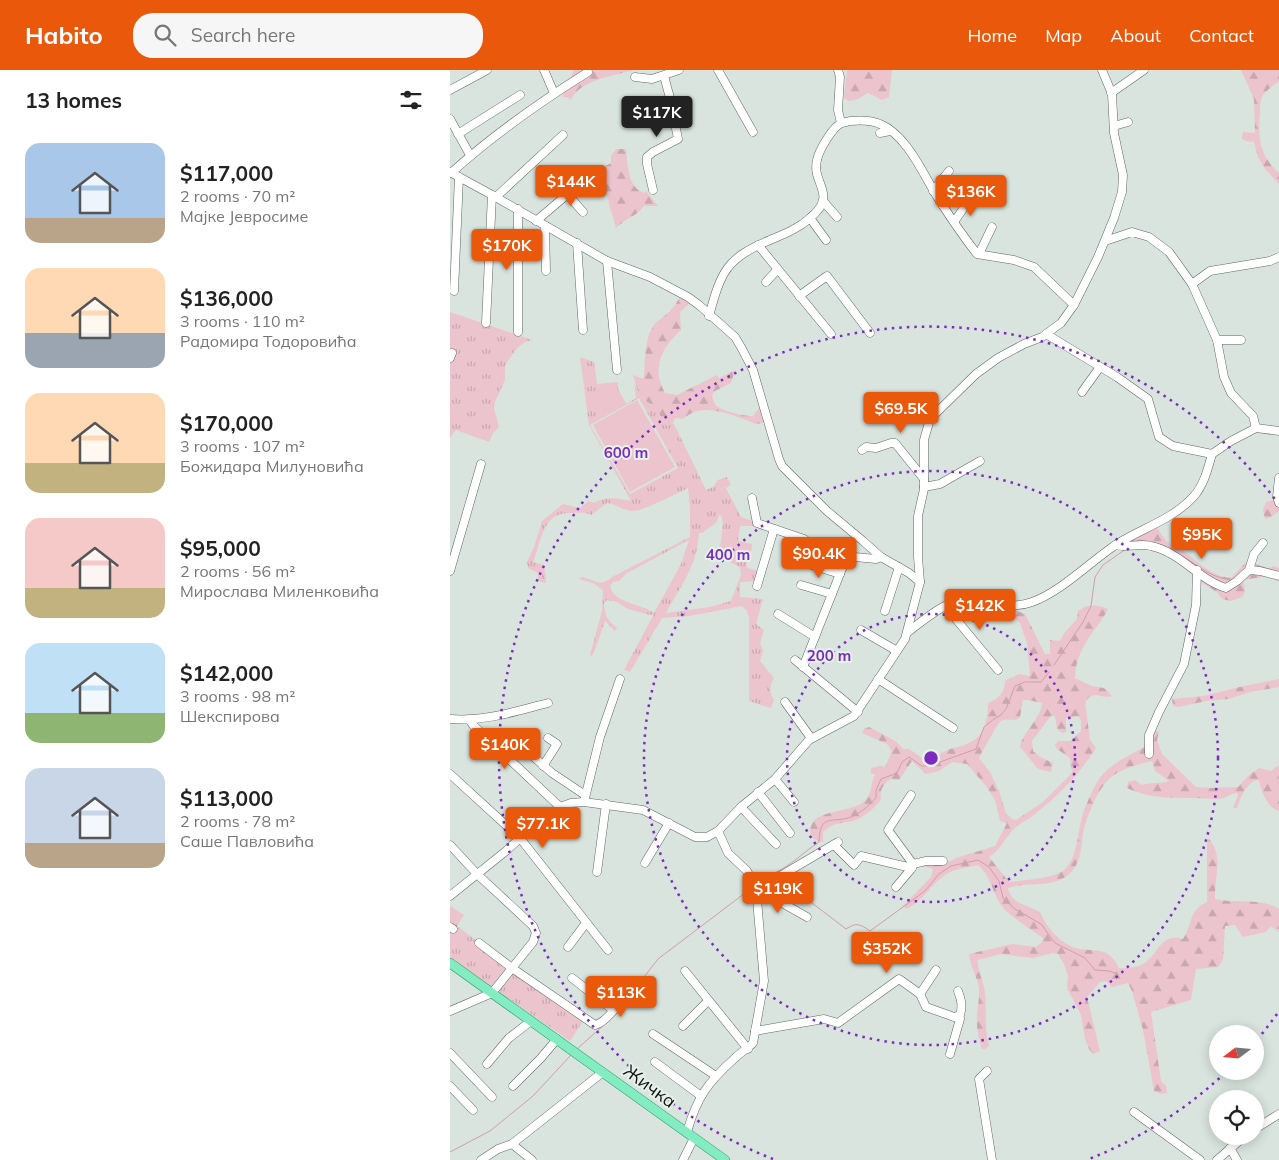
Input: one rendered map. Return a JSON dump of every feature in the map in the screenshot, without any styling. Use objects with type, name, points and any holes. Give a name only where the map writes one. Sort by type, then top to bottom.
[{"type":"main road","name":"Жичка","points":[[450,963],[725,1160]]},
{"type":"street","points":[[450,90],[487,70]]},
{"type":"street","points":[[544,70],[554,93]]},
{"type":"street","points":[[635,76],[652,79],[678,70]]},
{"type":"street","points":[[718,70],[753,132]]},
{"type":"street","points":[[838,70],[840,77],[838,110],[841,123]]},
{"type":"street","points":[[526,750],[584,798],[643,810],[687,834],[707,838],[718,831],[741,807],[775,779],[811,738],[843,723],[858,712],[908,632],[920,582],[918,516],[924,483],[924,440],[930,419],[976,374],[998,358],[1046,334],[1060,323],[1074,306],[1105,241],[1122,192],[1123,175],[1114,126],[1111,93],[1102,70]]},
{"type":"street","points":[[1111,93],[1144,70]]},
{"type":"street","points":[[588,72],[554,93],[450,172],[518,209],[606,261],[650,277],[699,305],[709,316],[735,337],[753,370],[778,459],[782,466],[827,511],[882,557],[900,567],[920,582]]},
{"type":"street","points":[[653,190],[647,164],[648,157],[653,152],[678,139],[664,76]]},
{"type":"street","points":[[458,134],[520,95]]},
{"type":"street","points":[[450,119],[470,155]]},
{"type":"street","points":[[709,316],[720,280],[731,262],[745,251],[792,231],[810,218],[822,204],[824,194],[817,169],[817,161],[829,137],[841,123],[871,121],[881,124],[903,142],[968,243],[979,254],[1014,260],[1034,267],[1074,306]]},
{"type":"street","points":[[1114,126],[1128,122]]},
{"type":"street","points":[[880,133],[890,131]]},
{"type":"street","points":[[486,323],[494,196],[563,135]]},
{"type":"street","points":[[933,190],[949,171]]},
{"type":"street","points":[[536,221],[590,176]]},
{"type":"street","points":[[454,291],[459,177]]},
{"type":"street","points":[[943,206],[961,182]]},
{"type":"street","points":[[568,195],[584,212]]},
{"type":"street","points":[[954,222],[970,199]]},
{"type":"street","points":[[823,201],[837,217]]},
{"type":"street","points":[[518,209],[518,332]]},
{"type":"street","points":[[810,218],[826,240]]},
{"type":"street","points":[[545,226],[546,271]]},
{"type":"street","points":[[979,254],[992,228]]},
{"type":"street","points":[[1105,241],[1132,232],[1149,236],[1169,252],[1192,284],[1216,340],[1224,377],[1231,393],[1253,416],[1256,428]]},
{"type":"street","points":[[577,244],[583,330]]},
{"type":"street","points":[[758,245],[831,334]]},
{"type":"street","points":[[1192,284],[1210,271],[1270,261],[1279,257]]},
{"type":"street","points":[[606,261],[617,370]]},
{"type":"street","points":[[766,282],[777,270]]},
{"type":"street","points":[[799,296],[827,276],[870,333]]},
{"type":"street","points":[[1046,334],[1117,377],[1148,399],[1159,437],[1173,446],[1212,454]]},
{"type":"street","points":[[1216,340],[1241,340]]},
{"type":"street","points":[[1082,392],[1100,367]]},
{"type":"street","points":[[908,632],[955,602],[1015,606],[1032,602],[1054,591],[1115,545],[1134,533],[1171,515],[1195,496],[1206,474],[1212,454],[1256,428],[1279,431]]},
{"type":"street","points":[[862,450],[866,446],[876,448],[895,443],[924,483]]},
{"type":"street","points":[[924,483],[940,484],[980,461]]},
{"type":"street","points":[[450,571],[481,464]]},
{"type":"street","points":[[1279,478],[1277,497],[1279,503]]},
{"type":"street","points":[[752,498],[757,523],[804,539],[823,554],[876,559],[882,557]]},
{"type":"street","points":[[757,586],[774,529]]},
{"type":"street","points":[[1115,545],[1150,546],[1170,554],[1197,570],[1215,584],[1226,588],[1249,570],[1254,554],[1262,543]]},
{"type":"street","points":[[803,667],[847,556]]},
{"type":"street","points":[[805,563],[840,574]]},
{"type":"street","points":[[885,611],[900,567]]},
{"type":"street","points":[[1149,754],[1149,735],[1184,664],[1196,605],[1197,570]]},
{"type":"street","points":[[1249,570],[1279,576]]},
{"type":"street","points":[[801,585],[832,594]]},
{"type":"street","points":[[946,606],[998,670]]},
{"type":"street","points":[[778,614],[815,637]]},
{"type":"street","points":[[861,630],[897,651]]},
{"type":"street","points":[[795,660],[858,712]]},
{"type":"street","points":[[584,798],[600,737],[620,678]]},
{"type":"street","points":[[878,678],[952,728]]},
{"type":"street","points":[[785,702],[811,738]]},
{"type":"street","points":[[450,719],[469,719],[507,714],[548,703]]},
{"type":"street","points":[[469,719],[473,725],[560,807]]},
{"type":"street","points":[[543,766],[557,744],[548,738]]},
{"type":"street","points":[[450,774],[520,838],[608,950]]},
{"type":"street","points":[[775,779],[794,802]]},
{"type":"street","points":[[758,792],[790,833]]},
{"type":"street","points":[[911,795],[888,830],[912,866]]},
{"type":"street","points":[[450,896],[506,852],[530,828],[560,807],[584,798]]},
{"type":"street","points":[[596,872],[606,804]]},
{"type":"street","points":[[741,807],[776,844]]},
{"type":"street","points":[[645,863],[669,823]]},
{"type":"street","points":[[683,1160],[690,1135],[692,1115],[709,1082],[736,1056],[748,1049],[753,1043],[764,981],[757,888],[747,871],[728,852],[718,831]]},
{"type":"street","points":[[757,888],[836,844],[854,865],[861,856],[912,866]]},
{"type":"street","points":[[450,845],[477,874],[535,929],[536,933],[533,942],[492,993],[450,1011]]},
{"type":"street","points":[[896,888],[912,866],[926,860],[943,861]]},
{"type":"street","points":[[757,888],[807,917]]},
{"type":"street","points":[[568,947],[586,923]]},
{"type":"street","points":[[479,943],[594,1025],[601,1022],[613,1010],[632,985]]},
{"type":"street","points":[[920,994],[936,970]]},
{"type":"street","points":[[685,971],[748,1049]]},
{"type":"street","points":[[572,978],[613,1010]]},
{"type":"street","points":[[755,1031],[824,1019],[838,1023],[899,980],[920,994],[926,1007],[960,1019],[950,1054]]},
{"type":"street","points":[[955,1017],[960,1015],[962,1010],[958,991]]},
{"type":"street","points":[[683,1026],[708,1001]]},
{"type":"street","points":[[487,1064],[510,1038],[531,1021]]},
{"type":"street","points":[[653,1034],[716,1076]]},
{"type":"street","points":[[513,1086],[541,1058],[556,1039]]},
{"type":"street","points":[[450,1053],[492,1097]]},
{"type":"street","points":[[655,1062],[701,1096]]},
{"type":"street","points":[[987,1071],[979,1079],[992,1160]]},
{"type":"street","points":[[481,1160],[498,1148],[512,1144],[602,1072]]},
{"type":"street","points":[[450,1086],[473,1110]]},
{"type":"street","points":[[1134,1112],[1200,1160]]},
{"type":"street","points":[[1264,1123],[1279,1114]]},
{"type":"street","points":[[512,1144],[532,1160]]},
{"type":"street","points":[[1217,1160],[1234,1145]]},
{"type":"street","points":[[1230,1148],[1237,1160]]},
{"type":"green space","points":[[574,70],[634,70],[608,76],[590,83],[575,93],[571,100],[567,97],[562,97]]},
{"type":"green space","points":[[847,70],[892,70],[889,97],[882,100],[868,93],[858,99],[849,101],[844,98]]},
{"type":"green space","points":[[1241,70],[1279,70],[1279,81],[1267,90],[1262,98],[1259,130],[1261,145],[1267,160],[1279,173],[1279,184],[1265,169],[1258,157],[1254,142],[1246,141],[1242,138],[1243,132],[1255,133],[1254,99]]},
{"type":"green space","points":[[616,149],[626,149],[631,181],[638,190],[644,193],[646,191],[658,206],[644,206],[638,213],[616,228],[598,170],[611,163],[611,156]]},
{"type":"green space","points":[[679,298],[687,299],[689,304],[680,312],[681,330],[668,344],[660,359],[659,376],[665,393],[677,395],[717,375],[719,378],[735,370],[731,383],[715,391],[712,395],[714,403],[724,410],[750,416],[753,416],[760,407],[765,420],[762,423],[756,424],[729,414],[710,410],[691,413],[683,419],[675,418],[673,423],[667,426],[655,408],[639,395],[633,375],[644,379],[646,348],[650,332],[653,326],[673,308]]},
{"type":"green space","points":[[450,312],[532,340],[525,342],[517,348],[505,365],[505,380],[494,408],[499,427],[493,433],[489,442],[456,430],[450,438]]},
{"type":"green space","points":[[580,357],[594,362],[597,384],[618,382],[618,389],[626,404],[636,398],[634,383],[639,395],[655,408],[667,426],[673,423],[706,490],[713,487],[718,480],[727,477],[731,485],[726,488],[741,517],[753,521],[753,526],[740,526],[738,541],[752,544],[751,553],[739,552],[739,556],[746,557],[747,568],[758,571],[755,581],[740,582],[740,597],[763,599],[756,624],[764,630],[760,643],[763,650],[760,661],[774,678],[770,687],[774,700],[771,708],[749,701],[749,618],[747,611],[742,606],[689,616],[662,618],[630,672],[624,670],[654,614],[650,615],[628,609],[617,602],[607,600],[604,603],[606,615],[617,628],[615,631],[605,621],[594,652],[592,656],[590,655],[602,611],[603,590],[593,583],[579,579],[582,577],[600,583],[604,582],[690,537],[688,488],[638,510],[629,511],[607,503],[591,515],[571,513],[554,517],[544,529],[533,562],[544,565],[546,583],[538,581],[538,573],[528,568],[527,562],[542,521],[563,504],[580,508],[589,501],[594,503],[603,499],[612,498],[631,501],[589,425]],"holes":[[[639,398],[678,468],[630,494],[590,425]],[[719,515],[721,515],[723,523],[719,557],[740,567],[741,575],[731,601],[710,607],[666,613],[692,566],[698,545],[699,533],[702,533],[716,523]],[[689,540],[681,564],[654,613],[622,600],[613,592],[610,586],[627,573]]]},
{"type":"green space","points":[[614,383],[626,404],[599,419],[588,398]]},
{"type":"green space","points":[[637,400],[675,467],[630,492],[593,425]]},
{"type":"green space","points":[[1279,499],[1279,511],[1265,519],[1263,510],[1266,502]]},
{"type":"green space","points":[[1154,524],[1171,545],[1182,550],[1205,568],[1217,574],[1231,578],[1246,562],[1249,570],[1269,569],[1273,566],[1279,568],[1279,582],[1269,576],[1243,580],[1245,591],[1242,597],[1231,601],[1222,599],[1217,592],[1202,583],[1197,570],[1150,546],[1131,542],[1134,533]]},
{"type":"green space","points":[[999,604],[1025,614],[1045,654],[1050,654],[1050,640],[1060,641],[1065,632],[1077,619],[1078,611],[1092,606],[1108,609],[1084,646],[1078,658],[1075,671],[1075,678],[1092,686],[1104,688],[1112,696],[1095,695],[1085,702],[1090,740],[1096,748],[1068,784],[1032,817],[1015,828],[997,851],[989,857],[1009,882],[1045,877],[1059,873],[1069,865],[1075,851],[1083,813],[1099,779],[1112,766],[1150,744],[1153,731],[1159,731],[1157,740],[1162,754],[1196,787],[1238,787],[1249,775],[1259,768],[1271,771],[1279,765],[1279,811],[1268,803],[1263,795],[1259,781],[1256,780],[1246,788],[1237,808],[1233,808],[1237,793],[1219,799],[1167,797],[1142,794],[1127,788],[1128,782],[1135,780],[1141,785],[1169,781],[1155,771],[1152,761],[1123,770],[1109,779],[1098,794],[1087,818],[1080,856],[1072,871],[1054,882],[1008,888],[1013,898],[1021,904],[1041,913],[1056,936],[1074,947],[1107,954],[1115,961],[1119,968],[1140,965],[1151,958],[1165,941],[1176,938],[1183,939],[1197,909],[1207,902],[1207,840],[1209,839],[1214,846],[1217,860],[1215,899],[1264,903],[1279,909],[1279,932],[1271,926],[1266,932],[1243,937],[1235,925],[1225,926],[1223,960],[1218,967],[1196,969],[1191,1000],[1151,1012],[1161,1081],[1166,1086],[1167,1093],[1161,1094],[1154,1091],[1143,1030],[1128,983],[1112,987],[1106,981],[1100,982],[1087,997],[1100,1051],[1093,1054],[1085,1039],[1081,1015],[1067,988],[1068,976],[1058,954],[1053,953],[1033,958],[1001,954],[978,960],[985,991],[989,1046],[982,1049],[977,1026],[979,987],[969,954],[1012,944],[1036,947],[1042,942],[1043,938],[1005,910],[998,901],[987,875],[978,865],[950,872],[938,880],[913,905],[907,909],[903,906],[931,877],[933,870],[931,868],[918,865],[951,861],[995,846],[1007,823],[1000,821],[995,800],[967,764],[952,762],[939,771],[926,774],[912,761],[899,780],[891,779],[886,783],[881,791],[881,800],[868,813],[856,820],[831,826],[823,832],[823,842],[811,837],[811,827],[815,820],[821,816],[859,805],[866,800],[875,774],[871,774],[871,768],[885,767],[892,751],[887,744],[862,733],[864,729],[869,727],[897,742],[903,749],[909,749],[924,759],[931,757],[967,744],[979,736],[987,715],[988,703],[1001,695],[1005,681],[1019,674],[1030,676],[1027,643],[1020,623],[1013,617],[1000,616],[990,611]],"holes":[[[1023,700],[1042,703],[1041,709],[1020,747],[1038,769],[1051,772],[1053,763],[1040,757],[1033,751],[1032,741],[1051,716],[1055,716],[1057,729],[1062,733],[1066,732],[1066,718],[1078,716],[1081,720],[1081,731],[1071,741],[1058,741],[1055,745],[1057,749],[1070,758],[1071,769],[1073,770],[1070,775],[1043,802],[1016,820],[1006,813],[990,772],[979,758],[998,724],[1004,720],[1016,720],[1020,717]]]},
{"type":"green space","points":[[1279,679],[1279,687],[1250,692],[1228,699],[1206,701],[1179,707],[1173,706],[1172,699],[1203,696]]},
{"type":"green space","points":[[450,906],[464,915],[457,926],[512,968],[585,1018],[570,1041],[450,958]]},
{"type":"waterway","points":[[1136,542],[1139,540],[1144,541]]},
{"type":"waterway","points":[[1152,543],[1161,545]]},
{"type":"waterway","points":[[1164,547],[1213,575],[1231,580]]},
{"type":"waterway","points":[[1054,665],[1083,622],[1091,606],[1095,577],[1103,565],[1126,549]]},
{"type":"waterway","points":[[1253,564],[1279,572]]},
{"type":"waterway","points":[[1240,574],[1247,566]]},
{"type":"waterway","points":[[769,875],[789,865],[819,842],[822,826],[825,823],[851,817],[864,809],[876,798],[876,790],[881,779],[897,773],[902,762],[909,757],[922,766],[929,766],[976,749],[984,727],[1006,709],[1015,686],[1025,682],[1041,682],[1049,672]]},
{"type":"waterway","points":[[782,880],[846,929],[853,925],[858,925],[870,931],[925,891],[939,874],[951,866],[978,860],[989,867],[999,881],[1003,898],[1015,909],[1041,924],[1055,943],[1085,958],[1095,970],[1118,974]]},
{"type":"waterway","points":[[758,883],[768,876],[774,877]]},
{"type":"waterway","points":[[626,1000],[658,959],[753,887]]},
{"type":"waterway","points":[[577,1049],[605,1024]]},
{"type":"waterway","points":[[450,1152],[490,1131],[533,1096],[572,1054]]}]
